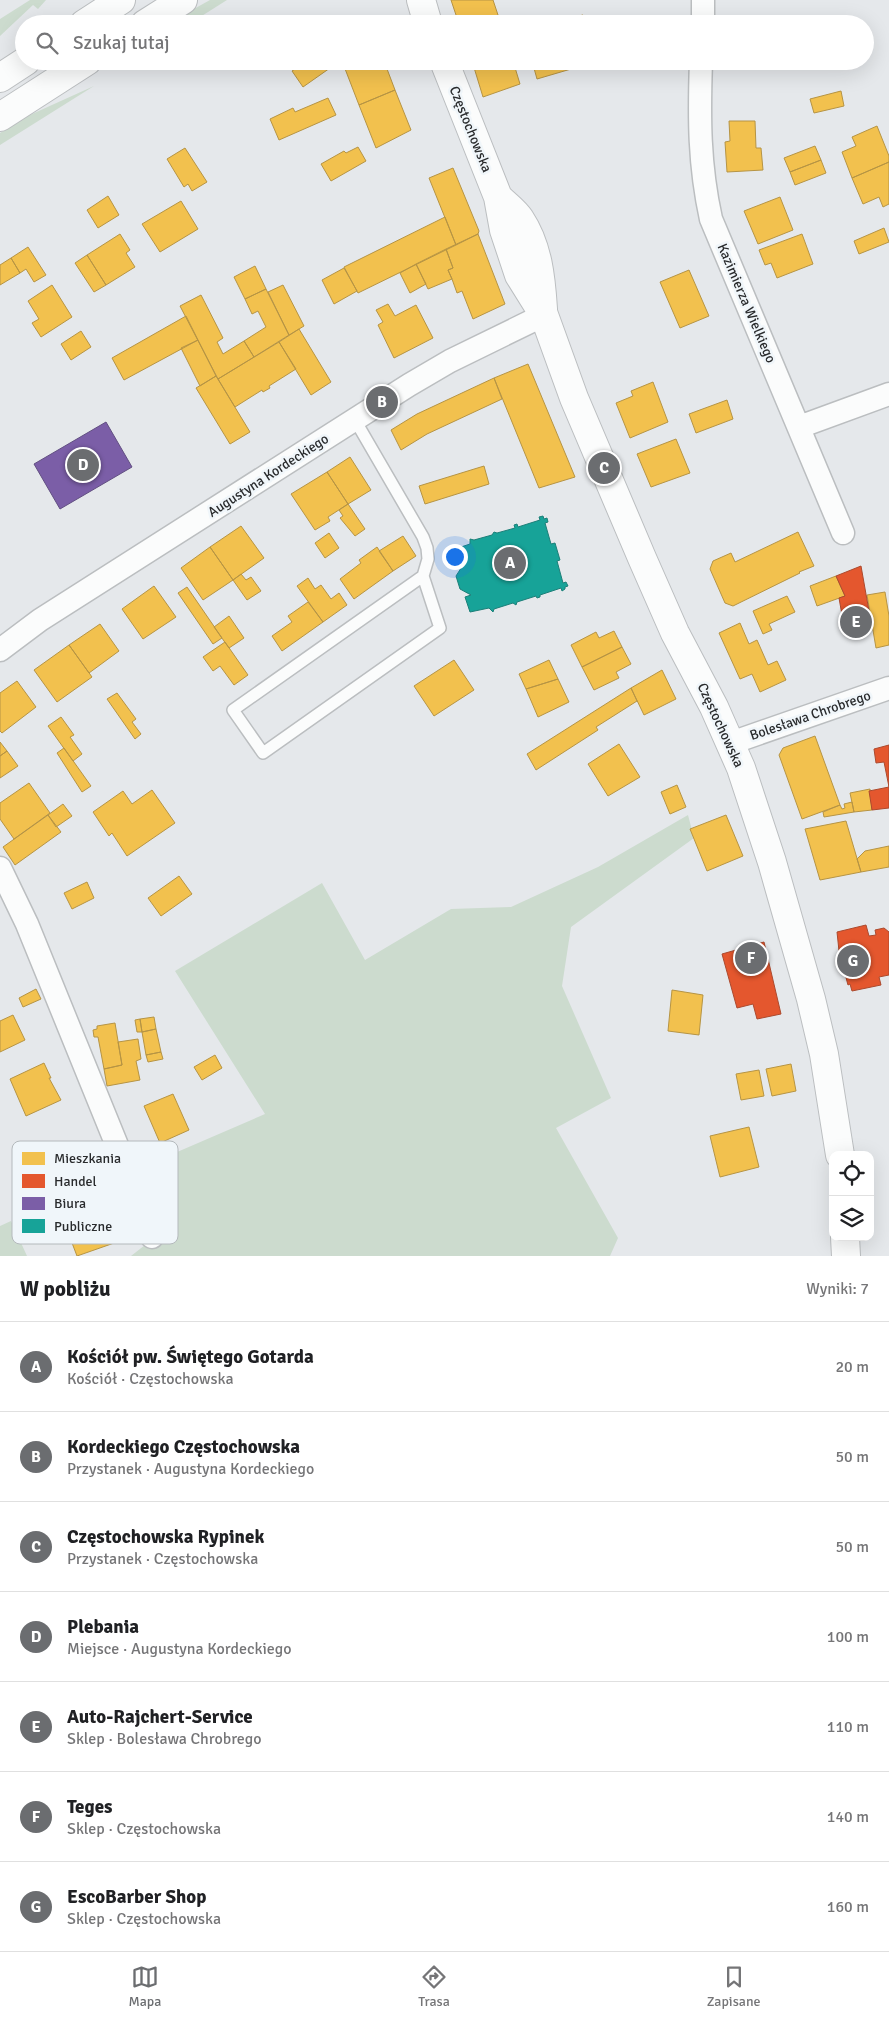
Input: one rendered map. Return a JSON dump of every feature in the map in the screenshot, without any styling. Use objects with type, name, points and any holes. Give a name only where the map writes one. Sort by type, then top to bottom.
[{"type":"main road","points":[[98,15],[121,0]]},
{"type":"main road","points":[[159,15],[183,0]]},
{"type":"main road","points":[[0,78],[15,68]]},
{"type":"main road","points":[[0,117],[73,70]]},
{"type":"main road","name":"Częstochowska","points":[[448,70],[498,197],[504,230],[519,275],[544,315],[574,398],[649,574],[675,633],[731,743],[751,794],[811,999],[826,1063],[839,1151]]},
{"type":"main road","points":[[845,1241],[846,1256]]},
{"type":"street","points":[[702,15],[703,0]]},
{"type":"street","name":"Kazimierza Wielkiego","points":[[701,70],[700,151],[704,186],[712,219],[843,533]]},
{"type":"street","name":"Augustyna Kordeckiego","points":[[0,650],[40,620],[450,361],[544,315]]},
{"type":"street","points":[[799,427],[889,394]]},
{"type":"street","name":"Bolesława Chrobrego","points":[[731,743],[889,688]]},
{"type":"street","points":[[1,871],[34,942],[114,1141]]},
{"type":"lane","points":[[355,420],[423,537],[428,559],[423,576],[440,628],[263,753],[233,710],[423,576]]},
{"type":"green space","points":[[30,0],[46,0],[38,9],[33,5],[22,15],[15,15],[15,22],[0,36],[0,19]]},
{"type":"green space","points":[[210,0],[227,0],[203,15],[187,15]]},
{"type":"green space","points":[[94,86],[0,145],[0,133],[21,119]]},
{"type":"green space","points":[[688,815],[694,838],[571,927],[562,986],[611,1098],[556,1128],[618,1238],[610,1256],[131,1256],[147,1244],[178,1244],[178,1152],[265,1114],[175,971],[322,883],[365,960],[451,909],[511,907],[598,867]]},
{"type":"green space","points":[[11,1221],[12,1244],[22,1244],[27,1256],[0,1256],[0,1226]]},
{"type":"building: Mieszkania","points":[[451,0],[493,0],[498,15],[456,15]]},
{"type":"building: Mieszkania","points":[[294,70],[327,70],[303,87],[292,71]]},
{"type":"building: Mieszkania","points":[[345,70],[387,70],[395,90],[359,105]]},
{"type":"building: Mieszkania","points":[[475,70],[516,70],[520,84],[483,97]]},
{"type":"building: Mieszkania","points":[[534,70],[568,70],[537,79]]},
{"type":"building: Mieszkania","points":[[395,90],[411,130],[376,148],[359,105]]},
{"type":"building: Mieszkania","points":[[841,91],[844,106],[814,113],[810,99]]},
{"type":"building: Mieszkania","points":[[328,98],[336,115],[279,140],[270,119],[293,108],[295,112]]},
{"type":"building: Mieszkania","points":[[729,121],[755,121],[756,148],[761,148],[763,170],[727,172],[725,142],[730,141]]},
{"type":"building: Mieszkania","points":[[877,126],[889,156],[889,162],[852,178],[842,152],[856,146],[852,137]]},
{"type":"building: Mieszkania","points":[[815,146],[821,160],[790,172],[784,158]]},
{"type":"building: Mieszkania","points":[[358,147],[366,161],[331,181],[321,164],[344,151],[346,153]]},
{"type":"building: Mieszkania","points":[[185,148],[207,182],[192,191],[188,184],[184,187],[167,159]]},
{"type":"building: Mieszkania","points":[[821,160],[826,173],[795,185],[790,172]]},
{"type":"building: Mieszkania","points":[[889,162],[889,204],[883,207],[879,197],[863,204],[852,178]]},
{"type":"building: Mieszkania","points":[[453,168],[479,231],[478,234],[456,245],[429,178]]},
{"type":"building: Mieszkania","points":[[108,196],[119,215],[98,228],[87,210]]},
{"type":"building: Mieszkania","points":[[780,197],[793,230],[758,244],[744,211]]},
{"type":"building: Mieszkania","points":[[181,201],[198,229],[160,252],[142,224]]},
{"type":"building: Mieszkania","points":[[445,217],[456,245],[358,293],[344,267]]},
{"type":"building: Mieszkania","points":[[884,228],[889,242],[859,254],[854,241]]},
{"type":"building: Mieszkania","points":[[120,234],[130,250],[126,253],[135,267],[106,285],[87,255]]},
{"type":"building: Mieszkania","points":[[478,234],[505,304],[473,319],[462,291],[457,293],[448,270],[453,268],[446,249]]},
{"type":"building: Mieszkania","points":[[802,234],[813,264],[777,278],[771,263],[765,265],[759,250]]},
{"type":"building: Mieszkania","points":[[28,247],[46,275],[34,282],[26,269],[20,273],[11,258]]},
{"type":"building: Mieszkania","points":[[446,249],[453,268],[448,270],[452,279],[428,289],[416,264]]},
{"type":"building: Mieszkania","points":[[87,255],[106,285],[94,292],[75,263]]},
{"type":"building: Mieszkania","points":[[11,258],[20,273],[0,285],[0,265]]},
{"type":"building: Mieszkania","points":[[416,264],[426,284],[410,293],[400,273]]},
{"type":"building: Mieszkania","points":[[255,266],[266,289],[245,299],[234,277]]},
{"type":"building: Mieszkania","points":[[344,268],[357,291],[334,304],[322,280]]},
{"type":"building: Mieszkania","points":[[689,270],[709,316],[680,328],[660,282]]},
{"type":"building: Mieszkania","points":[[52,285],[72,317],[41,337],[32,323],[39,319],[28,301]]},
{"type":"building: Mieszkania","points":[[283,285],[304,326],[289,335],[268,292]]},
{"type":"building: Mieszkania","points":[[266,289],[289,335],[254,357],[244,341],[266,327],[258,311],[252,314],[245,299]]},
{"type":"building: Mieszkania","points":[[201,295],[223,338],[217,342],[223,354],[244,341],[254,357],[218,379],[180,306]]},
{"type":"building: Mieszkania","points":[[388,304],[395,316],[416,305],[433,338],[394,358],[378,325],[383,322],[376,310]]},
{"type":"building: Mieszkania","points":[[186,316],[198,340],[124,380],[112,358]]},
{"type":"building: Mieszkania","points":[[299,329],[331,382],[311,395],[279,342]]},
{"type":"building: Mieszkania","points":[[81,331],[91,347],[71,360],[61,344]]},
{"type":"building: Mieszkania","points":[[198,340],[216,376],[200,386],[181,348]]},
{"type":"building: Mieszkania","points":[[279,342],[296,369],[269,386],[270,388],[263,392],[262,390],[235,407],[218,379]]},
{"type":"building: Mieszkania","points":[[528,364],[575,477],[539,488],[494,378]]},
{"type":"building: Mieszkania","points":[[216,376],[250,432],[230,444],[196,388]]},
{"type":"building: Mieszkania","points":[[494,378],[502,399],[427,434],[401,450],[391,430],[417,414]]},
{"type":"building: Mieszkania","points":[[653,382],[668,422],[630,438],[616,403],[633,396],[631,391]]},
{"type":"building: Mieszkania","points":[[727,400],[733,419],[696,433],[689,414]]},
{"type":"building: Mieszkania","points":[[676,439],[690,473],[651,487],[637,454]]},
{"type":"building: Mieszkania","points":[[350,457],[371,490],[348,504],[327,472]]},
{"type":"building: Mieszkania","points":[[484,466],[489,484],[425,504],[419,486]]},
{"type":"building: Mieszkania","points":[[327,472],[348,504],[328,517],[330,521],[315,530],[291,494]]},
{"type":"building: Mieszkania","points":[[348,504],[365,529],[355,536],[340,518],[343,516],[339,510]]},
{"type":"building: Mieszkania","points":[[241,526],[264,558],[233,580],[210,547]]},
{"type":"building: Mieszkania","points":[[798,532],[814,566],[733,606],[725,603],[710,569],[713,561],[731,553],[735,562]]},
{"type":"building: Mieszkania","points":[[329,533],[339,548],[325,558],[315,543]]},
{"type":"building: Mieszkania","points":[[403,536],[416,556],[393,571],[379,551]]},
{"type":"building: Mieszkania","points":[[210,547],[233,580],[203,600],[181,568]]},
{"type":"building: Mieszkania","points":[[377,547],[393,571],[354,599],[340,579],[361,563],[359,560]]},
{"type":"building: Mieszkania","points":[[241,574],[246,580],[251,577],[261,591],[247,600],[233,580]]},
{"type":"building: Mieszkania","points":[[836,576],[845,596],[817,606],[810,586]]},
{"type":"building: Mieszkania","points":[[308,578],[315,589],[321,585],[331,599],[339,593],[347,605],[323,622],[297,586]]},
{"type":"building: Mieszkania","points":[[154,586],[176,617],[143,639],[122,609]]},
{"type":"building: Mieszkania","points":[[187,587],[222,638],[213,644],[178,593]]},
{"type":"building: Mieszkania","points":[[885,592],[889,616],[889,645],[876,648],[867,595]]},
{"type":"building: Mieszkania","points":[[787,596],[795,612],[769,624],[772,630],[763,634],[753,611]]},
{"type":"building: Mieszkania","points":[[308,602],[323,622],[282,651],[272,636],[292,622],[288,616]]},
{"type":"building: Mieszkania","points":[[229,616],[244,638],[229,648],[214,627]]},
{"type":"building: Mieszkania","points":[[740,623],[749,644],[757,640],[768,665],[777,661],[786,680],[760,692],[752,674],[740,679],[719,633]]},
{"type":"building: Mieszkania","points":[[100,624],[119,651],[89,673],[69,645]]},
{"type":"building: Mieszkania","points":[[614,631],[622,647],[582,667],[571,645],[596,632],[599,638]]},
{"type":"building: Mieszkania","points":[[225,642],[248,675],[234,685],[220,666],[213,671],[203,657]]},
{"type":"building: Mieszkania","points":[[69,645],[92,677],[57,702],[34,670]]},
{"type":"building: Mieszkania","points":[[622,647],[631,664],[616,672],[619,678],[594,690],[582,667]]},
{"type":"building: Mieszkania","points":[[454,660],[474,690],[434,716],[414,686]]},
{"type":"building: Mieszkania","points":[[549,660],[558,679],[526,689],[519,674]]},
{"type":"building: Mieszkania","points":[[662,670],[676,699],[644,715],[631,688]]},
{"type":"building: Mieszkania","points":[[558,679],[569,702],[538,717],[526,689]]},
{"type":"building: Mieszkania","points":[[17,681],[36,707],[2,733],[0,731],[0,693]]},
{"type":"building: Mieszkania","points":[[631,688],[637,701],[596,727],[598,730],[536,770],[527,754]]},
{"type":"building: Mieszkania","points":[[117,693],[136,719],[132,722],[141,734],[135,739],[107,699]]},
{"type":"building: Mieszkania","points":[[61,717],[74,735],[70,737],[82,754],[73,761],[48,726]]},
{"type":"building: Mieszkania","points":[[815,736],[840,805],[802,819],[779,755],[783,748]]},
{"type":"building: Mieszkania","points":[[0,742],[7,751],[0,756]]},
{"type":"building: Mieszkania","points":[[619,744],[640,777],[608,796],[588,764]]},
{"type":"building: Mieszkania","points":[[64,748],[91,786],[82,792],[57,753]]},
{"type":"building: Mieszkania","points":[[7,751],[18,766],[0,778],[0,756]]},
{"type":"building: Mieszkania","points":[[29,783],[50,813],[14,839],[0,819],[0,803]]},
{"type":"building: Mieszkania","points":[[677,785],[686,807],[670,814],[661,792]]},
{"type":"building: Mieszkania","points":[[870,789],[872,810],[854,812],[850,793]]},
{"type":"building: Mieszkania","points":[[152,790],[175,823],[127,856],[112,833],[109,836],[93,812],[123,791],[132,804]]},
{"type":"building: Mieszkania","points":[[852,802],[854,812],[824,817],[823,812],[840,805],[842,809],[845,808],[844,804]]},
{"type":"building: Mieszkania","points":[[63,804],[72,816],[56,827],[48,815]]},
{"type":"building: Mieszkania","points":[[48,815],[61,832],[15,865],[3,847]]},
{"type":"building: Mieszkania","points":[[726,815],[743,856],[707,871],[690,829]]},
{"type":"building: Mieszkania","points":[[846,821],[861,872],[820,880],[805,829]]},
{"type":"building: Mieszkania","points":[[889,846],[889,867],[861,872],[857,859],[865,851]]},
{"type":"building: Mieszkania","points":[[179,876],[192,894],[161,916],[148,898]]},
{"type":"building: Mieszkania","points":[[87,882],[94,898],[72,909],[64,893]]},
{"type":"building: Mieszkania","points":[[36,989],[41,999],[23,1007],[19,998]]},
{"type":"building: Mieszkania","points":[[672,990],[703,995],[699,1035],[668,1031]]},
{"type":"building: Mieszkania","points":[[13,1015],[25,1040],[0,1052],[0,1021]]},
{"type":"building: Mieszkania","points":[[154,1017],[156,1029],[142,1032],[140,1019]]},
{"type":"building: Mieszkania","points":[[140,1019],[142,1032],[137,1032],[135,1020]]},
{"type":"building: Mieszkania","points":[[115,1023],[122,1065],[104,1069],[98,1037],[94,1037],[93,1030],[97,1029],[97,1026]]},
{"type":"building: Mieszkania","points":[[156,1029],[161,1052],[146,1055],[142,1032]]},
{"type":"building: Mieszkania","points":[[138,1039],[141,1059],[136,1061],[140,1080],[107,1086],[104,1069],[122,1065],[118,1042]]},
{"type":"building: Mieszkania","points":[[161,1052],[163,1059],[148,1062],[146,1055]]},
{"type":"building: Mieszkania","points":[[215,1055],[222,1068],[202,1080],[194,1067]]},
{"type":"building: Mieszkania","points":[[44,1063],[51,1078],[49,1078],[61,1100],[26,1116],[10,1079]]},
{"type":"building: Mieszkania","points":[[791,1064],[796,1091],[772,1096],[766,1069]]},
{"type":"building: Mieszkania","points":[[759,1070],[764,1096],[741,1100],[736,1074]]},
{"type":"building: Mieszkania","points":[[173,1094],[189,1130],[164,1141],[159,1141],[144,1106]]},
{"type":"building: Mieszkania","points":[[749,1127],[759,1167],[720,1177],[710,1136]]},
{"type":"building: Mieszkania","points":[[72,1244],[111,1244],[77,1256]]},
{"type":"building: Handel","points":[[861,566],[872,628],[845,632],[839,598],[845,596],[836,576]]},
{"type":"building: Handel","points":[[889,745],[889,787],[884,762],[876,763],[874,749]]},
{"type":"building: Handel","points":[[889,787],[889,808],[872,810],[869,791]]},
{"type":"building: Handel","points":[[866,925],[869,936],[876,935],[875,930],[884,928],[889,932],[889,975],[879,977],[881,985],[852,991],[845,974],[847,974],[846,967],[851,966],[851,960],[849,955],[843,957],[841,950],[839,951],[837,932]]},
{"type":"building: Handel","points":[[764,942],[781,1014],[757,1019],[753,1004],[737,1008],[722,954]]},
{"type":"building: Biura","points":[[106,422],[132,467],[60,509],[34,464]]},
{"type":"building: Publiczne","points":[[543,516],[544,519],[547,518],[548,522],[545,523],[551,544],[555,543],[560,560],[557,561],[563,583],[566,582],[568,586],[562,591],[561,588],[540,595],[537,598],[536,596],[517,602],[516,605],[513,603],[494,609],[493,612],[489,608],[470,612],[465,597],[471,595],[460,589],[456,576],[463,565],[458,548],[470,544],[470,539],[474,540],[492,535],[494,532],[497,533],[515,528],[514,525],[517,524],[518,527],[540,520],[539,517]]},
{"type":"place","name":"Kordeckiego Częstochowska","points":[[382,402]]},
{"type":"place","name":"Plebania","points":[[83,465]]},
{"type":"place","name":"Częstochowska Rypinek","points":[[604,468]]},
{"type":"place","name":"Kościół pw. Świętego Gotarda","points":[[510,563]]},
{"type":"place","name":"Auto-Rajchert-Service","points":[[856,622]]},
{"type":"place","name":"Teges","points":[[751,958]]},
{"type":"place","name":"EscoBarber Shop","points":[[853,961]]}]
